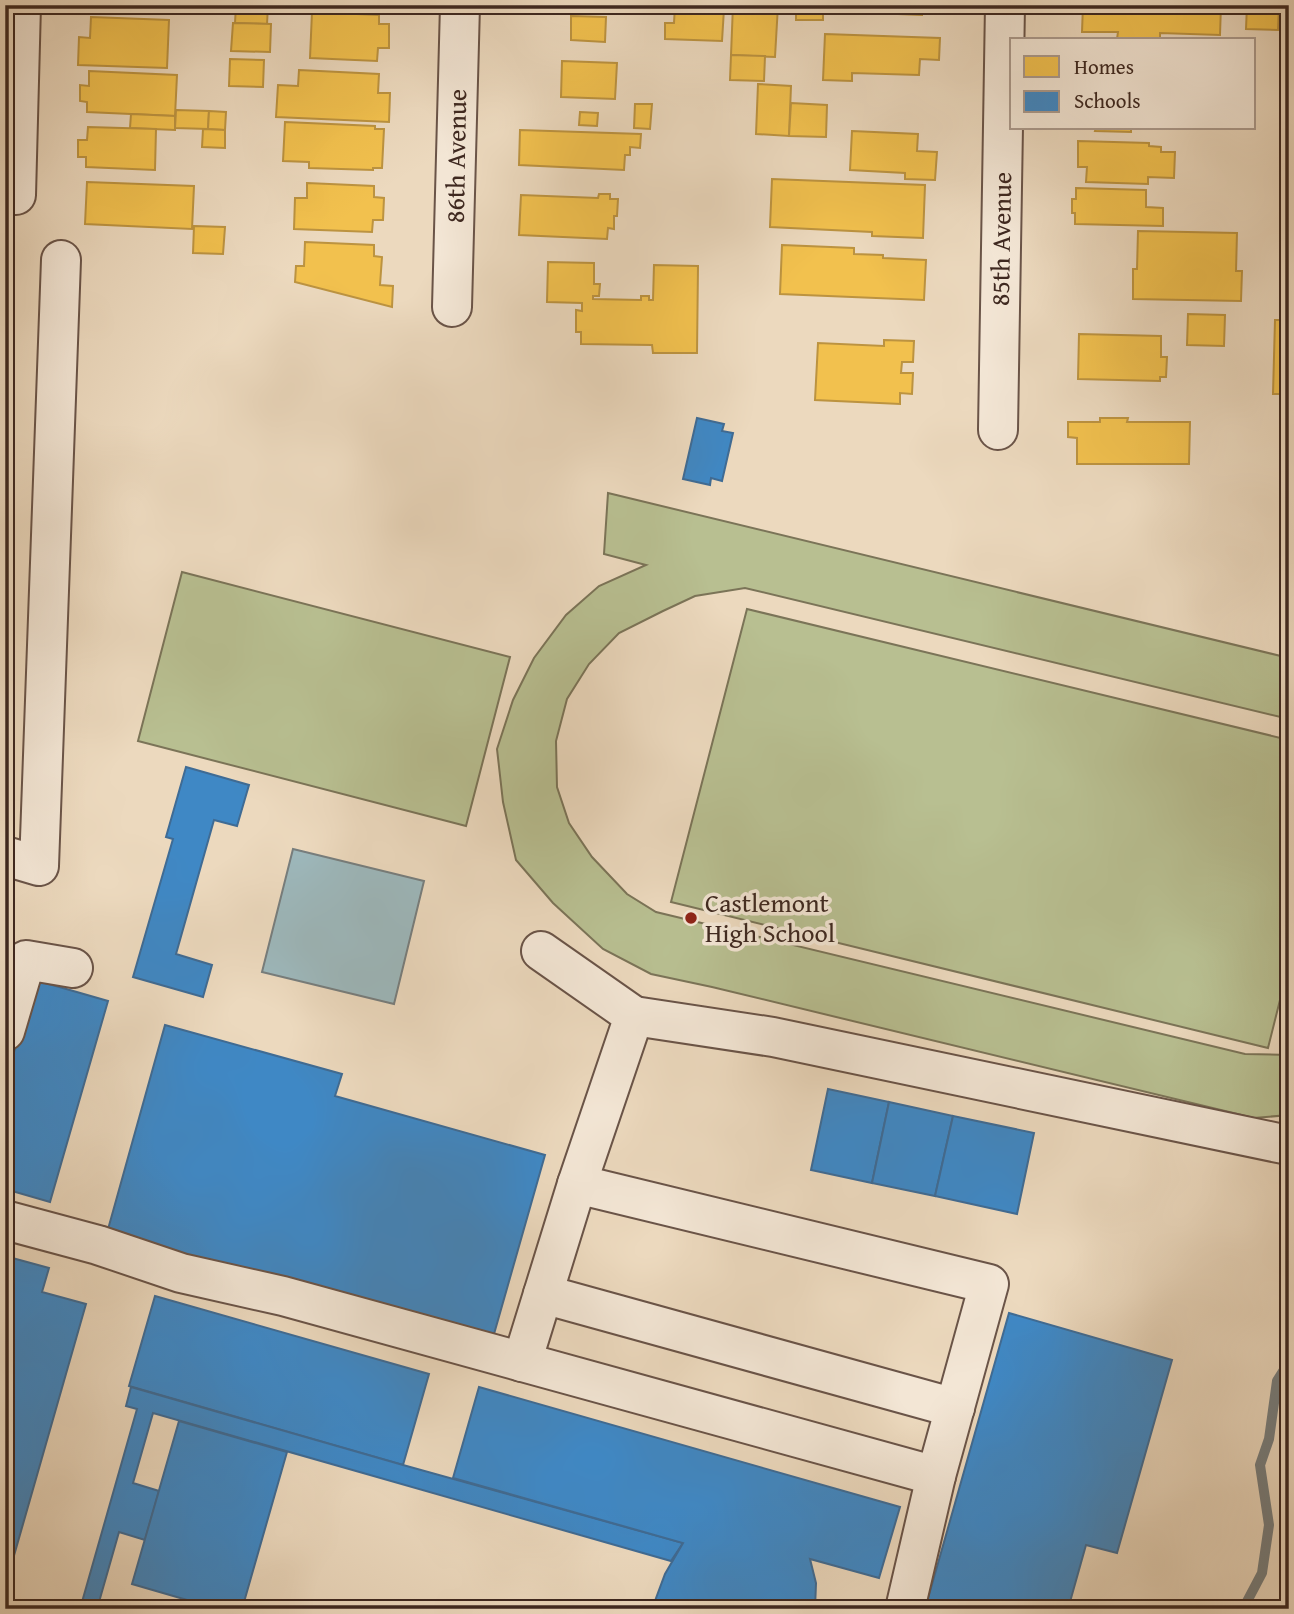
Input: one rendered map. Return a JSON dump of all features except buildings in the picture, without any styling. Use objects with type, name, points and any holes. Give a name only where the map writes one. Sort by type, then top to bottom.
[{"type":"street","points":[[16,195],[20,5]]},
{"type":"street","name":"86th Avenue","points":[[453,307],[460,5]]},
{"type":"street","name":"85th Avenue","points":[[998,430],[1005,5]]},
{"type":"street","points":[[22,861],[61,260]]},
{"type":"street","points":[[541,951],[634,1016],[774,1037],[1257,1139],[1289,1143]]},
{"type":"street","points":[[5,1031],[26,960],[73,968]]},
{"type":"street","points":[[523,1362],[577,1184],[634,1016]]},
{"type":"street","points":[[577,1184],[989,1284],[936,1476],[905,1609]]},
{"type":"street","points":[[5,1220],[98,1245],[181,1273],[283,1296],[936,1476]]},
{"type":"street","points":[[543,1294],[955,1408]]},
{"type":"green space","points":[[608,493],[1289,658],[1289,719],[745,588],[695,596],[619,633],[589,664],[567,699],[556,741],[557,787],[569,823],[592,857],[627,894],[656,912],[1245,1054],[1289,1055],[1289,1115],[1254,1118],[651,974],[603,949],[553,903],[516,860],[503,802],[497,749],[513,700],[534,658],[566,615],[599,586],[646,565],[604,554]]},
{"type":"green space","points":[[182,572],[510,657],[466,826],[138,741]]},
{"type":"green space","points":[[747,609],[1289,740],[1289,964],[1268,1048],[671,902]]},
{"type":"water","points":[[293,849],[424,881],[394,1004],[262,972]]},
{"type":"waterway","points":[[1243,1609],[1262,1573],[1269,1525],[1260,1465],[1269,1439],[1277,1381],[1289,1362]]},
{"type":"place","name":"Castlemont High School","points":[[691,918]]}]
